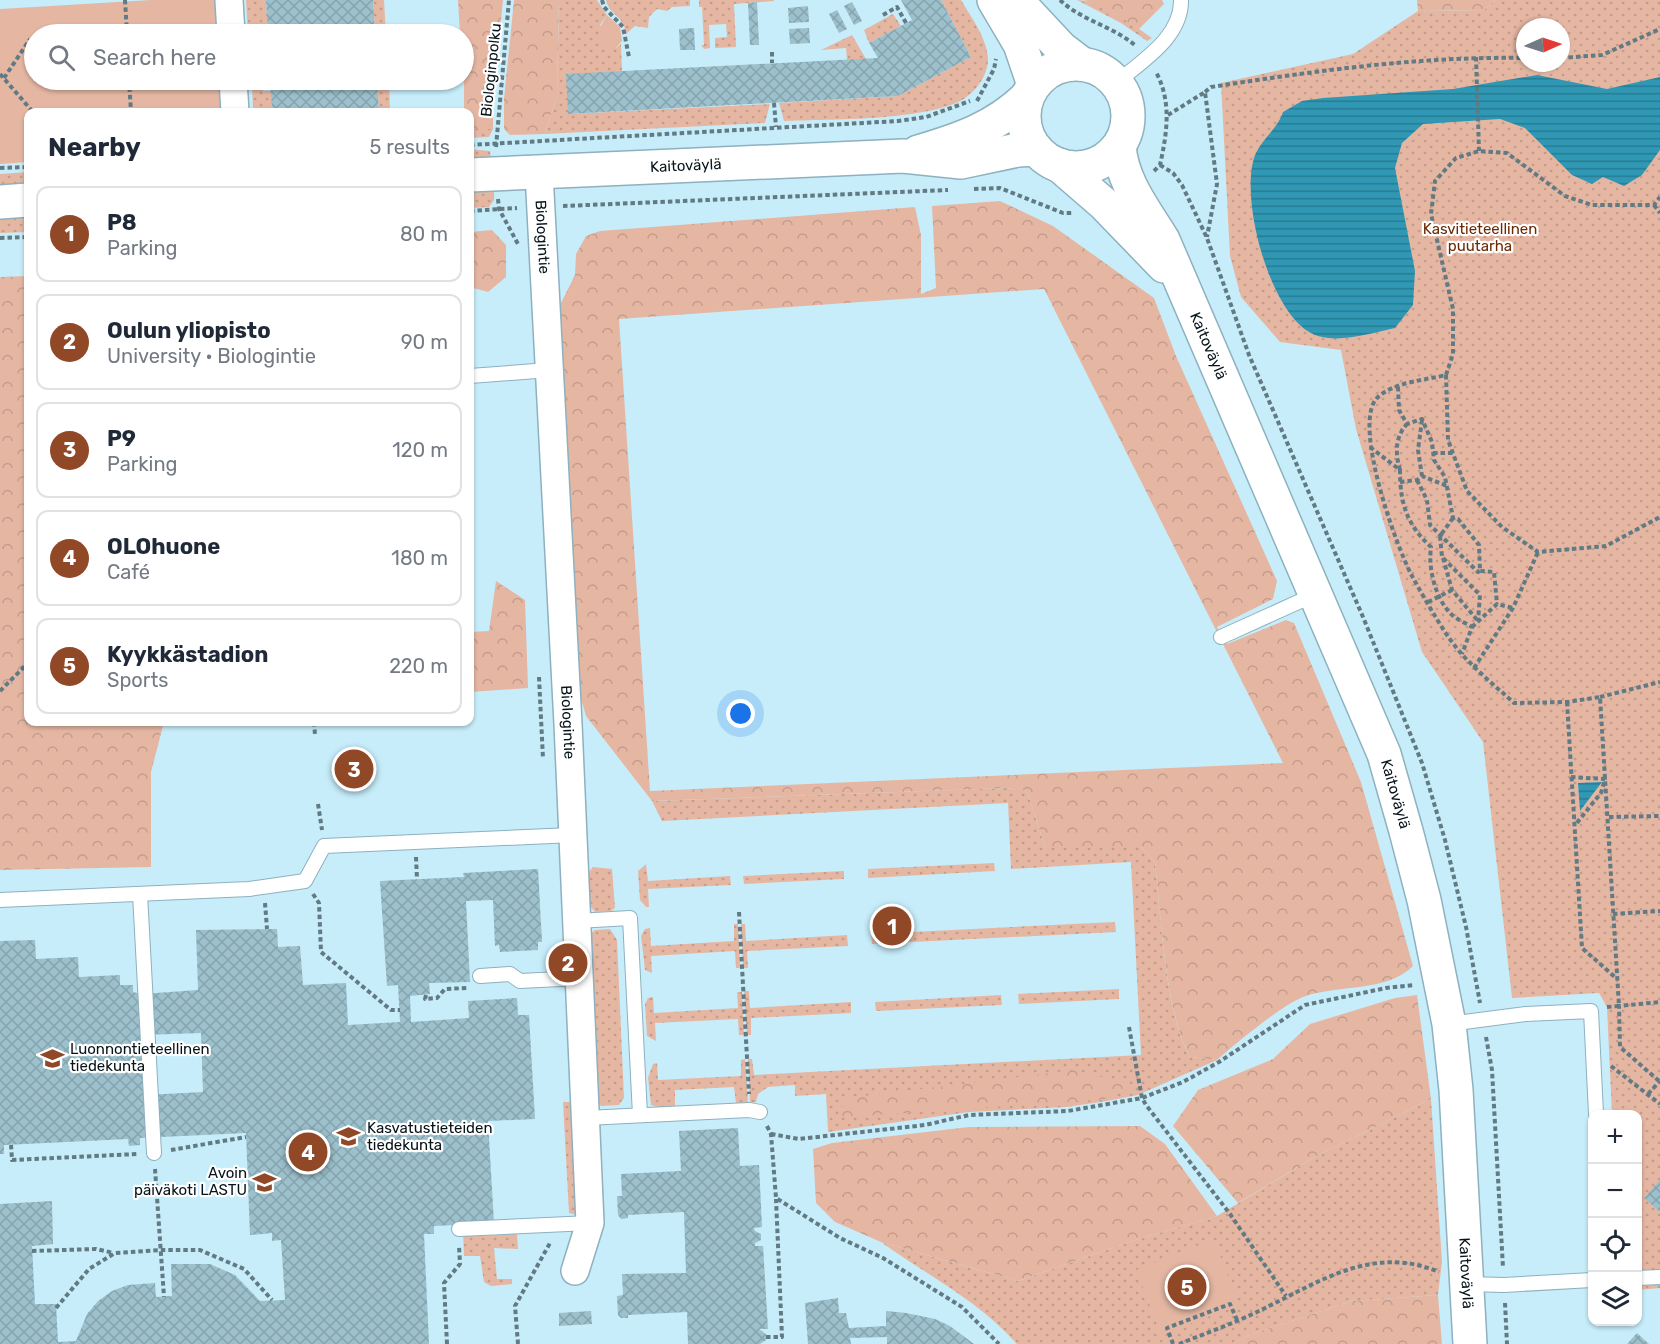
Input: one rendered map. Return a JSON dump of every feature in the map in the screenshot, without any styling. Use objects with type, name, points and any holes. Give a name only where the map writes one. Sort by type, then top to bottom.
[{"type":"street","points":[[229,0],[230,24]]},
{"type":"street","points":[[994,0],[1020,44],[1030,91],[1025,125],[1048,157],[1085,167],[1104,159],[1119,146],[1125,134],[1127,107],[1116,83],[1095,67],[1082,64],[1055,68],[1030,91]]},
{"type":"street","points":[[1016,0],[1061,48],[1082,64]]},
{"type":"street","points":[[234,90],[235,108]]},
{"type":"street","name":"Kaitoväylä","points":[[903,156],[985,129],[1008,115],[1030,91]]},
{"type":"street","name":"Kaitoväylä","points":[[1119,146],[1121,168],[1131,189],[1163,240],[1384,754],[1424,900],[1449,1024],[1456,1090],[1470,1344]]},
{"type":"street","name":"Kaitoväylä","points":[[487,164],[539,173],[903,156],[961,162],[1018,150],[1048,157],[1104,204],[1180,282]]},
{"type":"street","name":"Biologintie","points":[[539,173],[580,978],[590,1223],[575,1271]]},
{"type":"street","points":[[0,202],[24,200]]},
{"type":"lane","points":[[1116,83],[1170,34],[1179,18],[1181,0]]},
{"type":"lane","points":[[474,376],[549,370]]},
{"type":"lane","points":[[1221,637],[1316,594]]},
{"type":"lane","points":[[0,900],[263,887],[304,881],[324,846],[573,835]]},
{"type":"lane","points":[[140,894],[154,1153]]},
{"type":"lane","points":[[577,921],[630,918],[640,1115]]},
{"type":"lane","points":[[480,976],[510,974],[520,981],[580,978]]},
{"type":"lane","points":[[1449,1024],[1526,1014],[1591,1011],[1596,1110]]},
{"type":"lane","points":[[586,1118],[754,1111]]},
{"type":"lane","points":[[459,1229],[590,1223]]},
{"type":"lane","points":[[1642,1278],[1660,1277]]},
{"type":"lane","points":[[1467,1284],[1504,1285],[1588,1280]]},
{"type":"path","points":[[125,0],[126,24]]},
{"type":"path","name":"Biologinpolku","points":[[499,209],[487,164],[509,0]]},
{"type":"path","points":[[602,0],[604,7],[623,27],[629,57]]},
{"type":"path","points":[[1060,0],[1069,9]]},
{"type":"path","points":[[883,15],[897,7],[906,23]]},
{"type":"path","points":[[1570,57],[1602,55],[1660,29]]},
{"type":"path","points":[[4,78],[24,48]]},
{"type":"path","points":[[772,52],[772,63]]},
{"type":"path","points":[[1168,115],[1211,87],[1327,69],[1476,57],[1516,58]]},
{"type":"path","points":[[1476,57],[1479,151]]},
{"type":"path","points":[[0,74],[30,108]]},
{"type":"path","points":[[130,90],[131,108]]},
{"type":"path","points":[[1205,92],[1217,184],[1207,238]]},
{"type":"path","points":[[474,149],[487,164],[776,127],[898,121],[926,117],[977,99]]},
{"type":"path","points":[[774,103],[776,127]]},
{"type":"path","points":[[1654,205],[1592,205],[1565,196],[1527,165],[1507,153],[1479,151],[1456,158],[1435,181],[1431,214],[1453,309],[1453,354],[1446,375],[1448,440],[1467,491],[1502,528],[1538,552],[1606,546],[1660,517]]},
{"type":"path","points":[[0,168],[24,167]]},
{"type":"path","points":[[965,190],[1000,188]]},
{"type":"path","points":[[474,211],[953,190]]},
{"type":"path","points":[[1654,205],[1660,197]]},
{"type":"path","points":[[1654,205],[1660,213]]},
{"type":"path","points":[[499,209],[521,250]]},
{"type":"path","points":[[0,238],[24,237]]},
{"type":"path","points":[[1446,375],[1398,387],[1377,398],[1368,414],[1370,446],[1387,512],[1412,575],[1447,636],[1474,668],[1514,703],[1567,702],[1600,697],[1660,681]]},
{"type":"path","points":[[1398,387],[1399,410],[1407,424]]},
{"type":"path","points":[[1422,419],[1407,424],[1399,433],[1396,456],[1400,470],[1401,499],[1419,536],[1431,547],[1428,564],[1440,597],[1451,614],[1472,627]]},
{"type":"path","points":[[1422,419],[1447,487],[1453,518],[1440,536],[1442,557],[1452,590],[1478,621]]},
{"type":"path","points":[[1422,419],[1418,450],[1422,476]]},
{"type":"path","points":[[1370,446],[1400,470]]},
{"type":"path","points":[[1433,453],[1453,453]]},
{"type":"path","points":[[1400,482],[1418,480],[1422,476]]},
{"type":"path","points":[[1422,476],[1447,487]]},
{"type":"path","points":[[1418,480],[1427,500],[1430,525],[1478,572],[1494,572],[1497,604]]},
{"type":"path","points":[[1453,518],[1458,519],[1479,545],[1480,571]]},
{"type":"path","points":[[1474,668],[1513,608],[1538,552]]},
{"type":"path","points":[[1442,557],[1480,595],[1478,621]]},
{"type":"path","points":[[1428,602],[1452,590]]},
{"type":"path","points":[[1462,654],[1472,627],[1497,604]]},
{"type":"path","points":[[1497,604],[1513,608]]},
{"type":"path","points":[[538,665],[543,768]]},
{"type":"path","points":[[0,691],[24,667]]},
{"type":"path","points":[[1600,697],[1609,817],[1620,1047],[1660,1081],[1648,1094]]},
{"type":"path","points":[[1567,702],[1582,948],[1616,979]]},
{"type":"path","points":[[314,726],[315,735]]},
{"type":"path","points":[[1571,777],[1605,778]]},
{"type":"path","points":[[1576,825],[1601,792],[1605,778]]},
{"type":"path","points":[[318,804],[324,846]]},
{"type":"path","points":[[1609,817],[1660,816]]},
{"type":"path","points":[[304,881],[319,903],[321,952],[391,1010],[400,1010]]},
{"type":"path","points":[[263,887],[267,929]]},
{"type":"path","points":[[1613,914],[1660,911]]},
{"type":"path","points":[[739,912],[754,1111],[771,1134],[776,1198],[782,1337],[766,1337]]},
{"type":"path","points":[[426,994],[425,999],[438,998],[445,989],[470,988],[480,976]]},
{"type":"path","points":[[771,1134],[799,1139],[925,1125],[969,1115],[1068,1111],[1142,1098],[1183,1082],[1219,1062],[1305,1005],[1386,988]]},
{"type":"path","points":[[1597,1007],[1660,1002]]},
{"type":"path","points":[[1129,1027],[1142,1098],[1230,1214],[1286,1296]]},
{"type":"path","points":[[1593,1053],[1660,1104]]},
{"type":"path","points":[[11,1145],[12,1160],[154,1153],[246,1137]]},
{"type":"path","points":[[154,1153],[164,1297]]},
{"type":"path","points":[[776,1198],[840,1238],[883,1258],[962,1307],[999,1344]]},
{"type":"path","points":[[518,1344],[515,1306],[561,1224]]},
{"type":"path","points":[[447,1344],[444,1283],[460,1264],[459,1229]]},
{"type":"path","points":[[32,1251],[96,1249],[115,1253],[200,1250],[244,1269],[272,1300]]},
{"type":"path","points":[[56,1308],[89,1269],[115,1253]]},
{"type":"path","points":[[1179,1344],[1356,1266],[1394,1260],[1420,1264],[1467,1284]]},
{"type":"path","points":[[1173,1344],[1167,1328],[1230,1304],[1237,1320]]},
{"type":"green space","points":[[151,0],[218,0],[219,24],[24,24],[24,90],[223,90],[224,108],[24,108],[24,162],[0,164],[0,9]]},
{"type":"green space","points":[[246,0],[266,0],[267,24],[247,24]]},
{"type":"green space","points":[[373,0],[384,0],[385,24],[374,24]]},
{"type":"green space","points":[[458,0],[503,0],[493,99],[493,129],[474,129],[474,108],[464,108],[464,90],[474,90],[474,24],[459,24]]},
{"type":"green space","points":[[514,0],[559,0],[557,96],[545,134],[510,135],[504,129],[504,99]]},
{"type":"green space","points":[[559,0],[597,0],[607,15],[600,25],[616,48],[621,44],[622,71],[568,114],[770,104],[765,123],[545,134],[557,96]]},
{"type":"green space","points":[[606,0],[690,0],[690,6],[672,7],[667,11],[657,9],[649,17],[648,28],[635,26],[626,34],[620,19],[610,9]]},
{"type":"green space","points":[[699,0],[774,1],[734,4],[736,47],[715,48],[715,38],[727,37],[726,24],[709,25],[710,48],[704,49],[701,45],[704,45],[702,7],[699,7]]},
{"type":"green space","points":[[941,0],[961,0],[985,43],[988,59],[983,77],[967,97],[945,107],[924,112],[876,118],[784,121],[779,103],[898,96],[971,57]]},
{"type":"green space","points":[[1077,0],[1096,4],[1106,9],[1152,38],[1147,41],[1121,23]]},
{"type":"green space","points":[[1084,0],[1162,0],[1164,4],[1139,29],[1117,15]]},
{"type":"green space","points":[[1417,0],[1495,0],[1484,10],[1418,11]]},
{"type":"green space","name":"Kasvitieteellinen puutarha","points":[[1495,0],[1660,0],[1660,1288],[1642,1290],[1642,1110],[1612,1110],[1607,1007],[1599,993],[1512,998],[1483,742],[1422,652],[1356,429],[1341,350],[1280,342],[1241,297],[1230,256],[1221,83],[1353,54],[1418,11],[1484,10]]},
{"type":"green space","points":[[893,14],[901,26],[869,43],[864,30]]},
{"type":"green space","points":[[607,15],[620,27],[622,41],[616,48],[605,46],[600,37],[599,33]]},
{"type":"green space","points":[[852,35],[866,59],[847,60],[846,48],[821,50]]},
{"type":"green space","points":[[252,90],[271,91],[272,108],[253,108]]},
{"type":"green space","points":[[378,90],[389,90],[390,108],[379,108]]},
{"type":"green space","points":[[474,129],[493,129],[489,137],[474,138]]},
{"type":"green space","points":[[474,149],[490,151],[492,164],[474,165]]},
{"type":"green space","points":[[24,172],[24,189],[0,191],[0,174]]},
{"type":"green space","points":[[494,191],[494,200],[489,207],[474,208],[474,192]]},
{"type":"green space","points":[[1000,201],[1053,226],[1154,298],[1176,356],[1277,581],[1273,599],[1217,627],[1227,644],[1286,620],[1294,623],[1361,782],[1413,966],[1402,975],[1376,984],[1331,990],[1303,997],[1271,1016],[1217,1060],[1190,1057],[1175,1015],[1165,962],[1155,862],[1141,847],[1045,847],[1027,791],[1007,788],[652,801],[586,716],[578,688],[560,305],[575,275],[576,254],[586,236],[600,231],[915,207],[921,235],[921,294],[936,288],[932,206]],"holes":[[[1044,289],[1283,763],[650,791],[619,319]]]},
{"type":"green space","points":[[24,215],[24,232],[0,233],[0,216]]},
{"type":"green space","points":[[492,230],[506,245],[506,277],[488,292],[474,288],[474,232]]},
{"type":"green space","points":[[24,276],[24,726],[163,726],[151,772],[151,867],[0,870],[0,277]]},
{"type":"green space","points":[[496,581],[525,600],[528,688],[474,692],[474,632],[489,631]]},
{"type":"green space","points":[[1007,788],[1027,791],[1045,847],[1141,847],[1155,862],[1165,963],[1182,1038],[1190,1057],[1217,1060],[1138,1095],[1107,1101],[1067,1107],[969,1112],[828,1132],[826,1094],[795,1096],[795,1085],[768,1087],[758,1094],[756,1102],[750,1103],[748,1059],[752,1059],[754,1075],[1141,1055],[1131,862],[1011,869],[1008,803],[662,821],[652,801]]},
{"type":"green space","points":[[994,863],[995,871],[868,878],[868,869]]},
{"type":"green space","points":[[646,864],[648,881],[730,876],[731,885],[648,889],[649,907],[646,907],[640,900],[638,871]]},
{"type":"green space","points":[[593,867],[612,869],[615,908],[611,911],[595,912],[589,905],[587,874]]},
{"type":"green space","points":[[844,871],[844,879],[744,884],[743,876]]},
{"type":"green space","points":[[1115,922],[1116,932],[872,944],[871,934]]},
{"type":"green space","points":[[734,924],[738,924],[740,968],[736,968],[735,951],[651,956],[652,973],[645,970],[641,936],[645,929],[650,928],[651,946],[734,941]]},
{"type":"green space","points":[[741,924],[745,924],[746,941],[847,935],[848,946],[747,951],[748,968],[743,968]]},
{"type":"green space","points":[[610,929],[617,940],[624,1098],[619,1105],[601,1106],[597,1102],[589,935],[595,930]]},
{"type":"green space","points":[[1119,989],[1119,999],[1019,1004],[1018,994]]},
{"type":"green space","points":[[744,991],[749,991],[750,1008],[851,1002],[851,1013],[751,1018],[751,1035],[747,1035]]},
{"type":"green space","points":[[737,992],[742,992],[744,1035],[739,1035],[738,1019],[655,1023],[656,1041],[647,1036],[645,1004],[648,998],[653,997],[654,1013],[738,1008]]},
{"type":"green space","points":[[1001,995],[1002,1005],[876,1011],[875,1002]]},
{"type":"green space","points":[[1417,995],[1431,1099],[1313,1158],[1238,1203],[1173,1126],[1198,1090],[1273,1059],[1310,1024],[1395,998]]},
{"type":"green space","points":[[745,1059],[748,1103],[736,1103],[734,1087],[675,1090],[675,1107],[651,1105],[648,1078],[653,1064],[657,1063],[658,1080],[741,1076],[741,1060]]},
{"type":"green space","points":[[1074,1070],[1135,1085],[1108,1099],[835,1118],[848,1098]]},
{"type":"green space","points":[[1431,1099],[1442,1262],[1438,1295],[1352,1301],[1249,1335],[1233,1344],[1017,1344],[986,1315],[952,1289],[881,1242],[1018,1281],[1132,1241],[1217,1216],[1313,1158]]},
{"type":"green space","points":[[563,1102],[574,1102],[577,1215],[569,1213]]},
{"type":"green space","points":[[1140,1126],[1165,1144],[1217,1216],[1132,1241],[1018,1281],[881,1242],[835,1222],[816,1203],[813,1149],[832,1143],[969,1127]]},
{"type":"green space","points":[[480,1228],[481,1236],[517,1234],[518,1249],[494,1248],[497,1279],[512,1279],[512,1284],[491,1286],[484,1282],[480,1256],[464,1256],[463,1229]]},
{"type":"green space","points":[[1214,1239],[1239,1305],[1161,1335],[1136,1270]]},
{"type":"green space","points":[[1438,1295],[1442,1344],[1233,1344],[1249,1335],[1352,1301]]},
{"type":"water","points":[[1537,75],[1607,89],[1660,77],[1660,150],[1642,175],[1624,186],[1603,177],[1592,184],[1572,175],[1525,128],[1500,119],[1423,124],[1402,143],[1395,168],[1415,271],[1413,305],[1395,328],[1356,336],[1327,338],[1318,336],[1301,326],[1286,308],[1262,255],[1251,197],[1251,172],[1256,153],[1278,123],[1283,112],[1302,101],[1453,89]]},
{"type":"water","points":[[1602,782],[1580,811],[1578,783]]},
{"type":"building","points":[[266,0],[373,0],[374,24],[267,24]]},
{"type":"building","points":[[901,0],[941,0],[971,57],[898,96],[568,114],[566,74],[878,58],[869,43],[912,20]]},
{"type":"building","points":[[757,2],[759,45],[750,45],[748,3]]},
{"type":"building","points":[[852,2],[862,21],[854,25],[844,6]]},
{"type":"building","points":[[808,6],[809,22],[789,23],[788,8]]},
{"type":"building","points":[[837,10],[847,29],[839,33],[829,14]]},
{"type":"building","points":[[694,28],[695,50],[680,50],[679,29]]},
{"type":"building","points":[[809,28],[810,43],[790,44],[789,29]]},
{"type":"building","points":[[271,90],[378,90],[379,108],[272,108]]},
{"type":"building","points":[[538,869],[542,942],[538,942],[538,950],[500,952],[499,945],[495,946],[493,900],[466,901],[470,982],[429,983],[430,994],[410,996],[411,1022],[469,1018],[468,1001],[517,998],[518,1015],[529,1015],[535,1119],[488,1121],[494,1223],[434,1226],[434,1234],[424,1234],[429,1344],[0,1344],[0,1204],[52,1201],[53,1244],[32,1246],[35,1304],[56,1304],[58,1342],[76,1341],[87,1314],[98,1301],[112,1291],[128,1285],[155,1283],[156,1297],[172,1296],[171,1264],[210,1264],[235,1275],[260,1301],[285,1300],[281,1240],[272,1241],[272,1233],[250,1235],[246,1133],[140,1138],[140,1145],[129,1146],[128,1139],[4,1145],[4,1154],[0,1154],[0,941],[35,940],[36,959],[78,957],[79,977],[120,975],[120,985],[133,985],[133,992],[142,994],[198,990],[196,930],[277,929],[278,947],[300,946],[303,985],[346,983],[348,1025],[400,1022],[398,985],[387,986],[380,881],[464,877],[463,873]],"holes":[[[201,1033],[203,1092],[145,1095],[142,1035]]]},
{"type":"building","points":[[738,1128],[740,1166],[759,1165],[762,1227],[754,1228],[761,1234],[761,1240],[755,1243],[755,1246],[763,1246],[768,1329],[759,1329],[766,1334],[766,1340],[760,1344],[688,1344],[687,1312],[628,1315],[628,1318],[621,1318],[618,1315],[617,1296],[623,1295],[622,1274],[686,1273],[684,1212],[628,1215],[628,1218],[621,1219],[618,1215],[617,1196],[622,1196],[621,1174],[681,1171],[679,1131]]},
{"type":"building","points":[[1660,1180],[1660,1212],[1644,1198]]},
{"type":"building","points":[[838,1298],[839,1313],[846,1313],[849,1328],[886,1326],[886,1311],[906,1313],[935,1319],[950,1326],[974,1344],[887,1344],[887,1337],[850,1338],[851,1344],[808,1344],[805,1303]]},
{"type":"building","points":[[591,1311],[592,1324],[559,1326],[559,1313]]},
{"type":"building","points":[[1637,1333],[1649,1344],[1627,1344]]},
{"type":"place","name":"P9","points":[[354,769]]},
{"type":"place","name":"P8","points":[[892,926]]},
{"type":"place","name":"Oulun yliopisto","points":[[568,963]]},
{"type":"place","name":"Luonnontieteellinen tiedekunta","points":[[52,1058]]},
{"type":"place","name":"Kasvatustieteiden tiedekunta","points":[[349,1137]]},
{"type":"place","name":"OLOhuone","points":[[308,1152]]},
{"type":"place","name":"Avoin päiväkoti LASTU","points":[[265,1182]]},
{"type":"place","name":"Kyykkästadion","points":[[1187,1287]]}]
